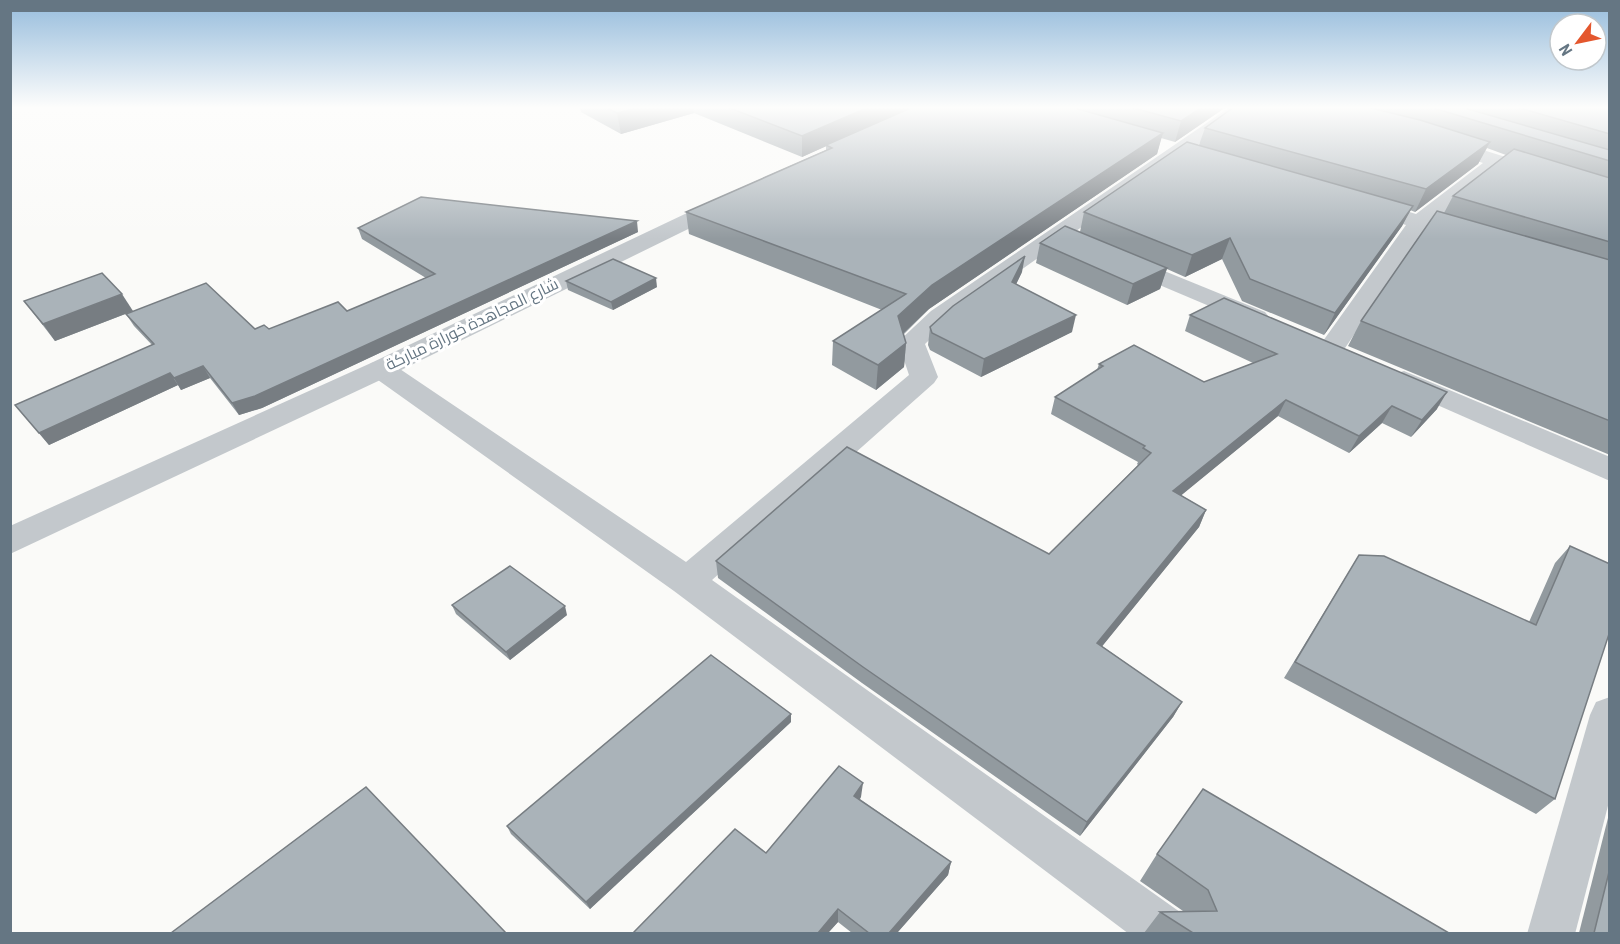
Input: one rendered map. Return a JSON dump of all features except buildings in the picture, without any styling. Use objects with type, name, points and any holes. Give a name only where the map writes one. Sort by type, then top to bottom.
[{"type":"street","points":[[687,581],[924,377],[911,342],[940,316],[1177,151]]},
{"type":"street","points":[[1466,151],[1610,197]]},
{"type":"street","points":[[1330,348],[1419,222],[1498,161]]},
{"type":"street","points":[[1552,179],[1569,165]]},
{"type":"street","name":"شارع المجاهدة خورارة مباركة","points":[[10,541],[381,369],[747,191]]},
{"type":"street","points":[[1342,199],[1486,243]]},
{"type":"street","points":[[1058,234],[1276,325]]},
{"type":"street","points":[[381,369],[687,581],[1170,933]]},
{"type":"street","points":[[1384,372],[1610,470]]},
{"type":"street","points":[[1551,933],[1610,715]]}]
